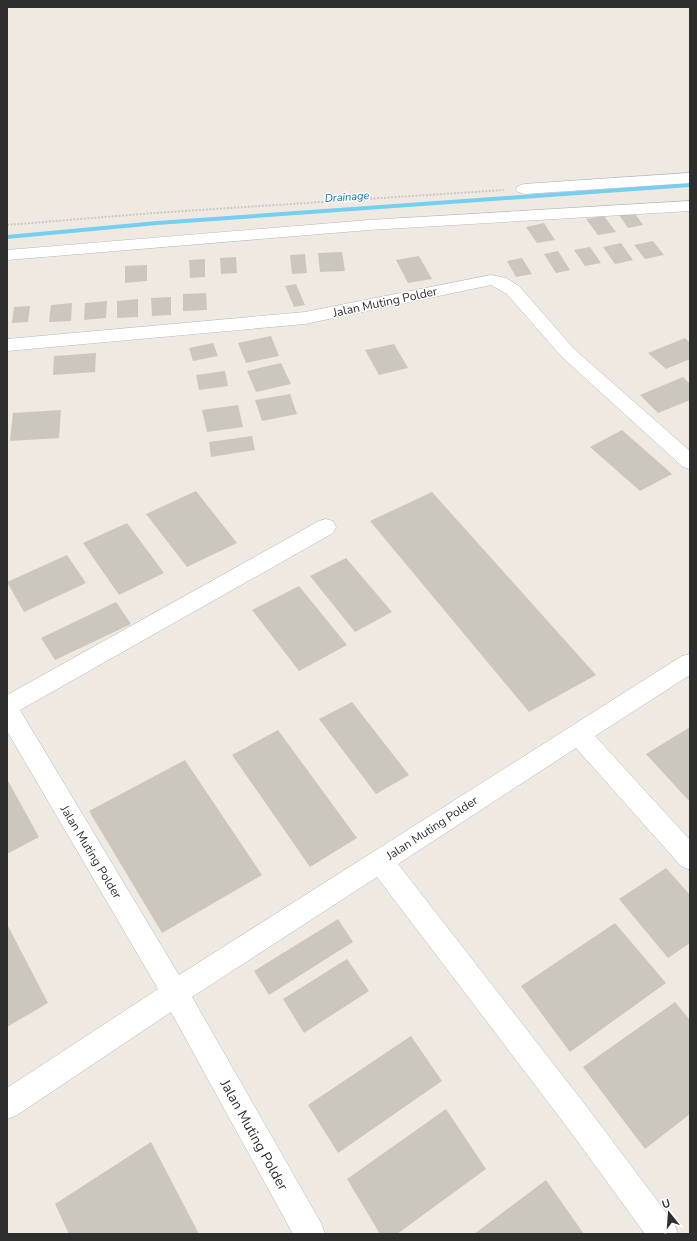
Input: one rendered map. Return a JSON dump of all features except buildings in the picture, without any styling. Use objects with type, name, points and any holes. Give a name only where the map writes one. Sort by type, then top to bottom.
[{"type":"street","points":[[524,189],[690,178]]},
{"type":"street","points":[[7,255],[369,225],[690,206]]},
{"type":"street","name":"Jalan Muting Polder","points":[[7,345],[306,318],[491,280],[500,282],[513,290],[568,353],[690,462]]},
{"type":"street","points":[[7,706],[326,527]]},
{"type":"street","name":"Jalan Muting Polder","points":[[7,1105],[175,993],[690,663]]},
{"type":"street","name":"Jalan Muting Polder","points":[[7,710],[175,993],[310,1234]]},
{"type":"street","points":[[578,734],[690,858]]},
{"type":"street","points":[[380,861],[580,1121],[663,1234]]},
{"type":"path","points":[[7,225],[154,213],[524,189]]},
{"type":"waterway","name":"Drainage","points":[[7,237],[157,223],[690,185]]}]
